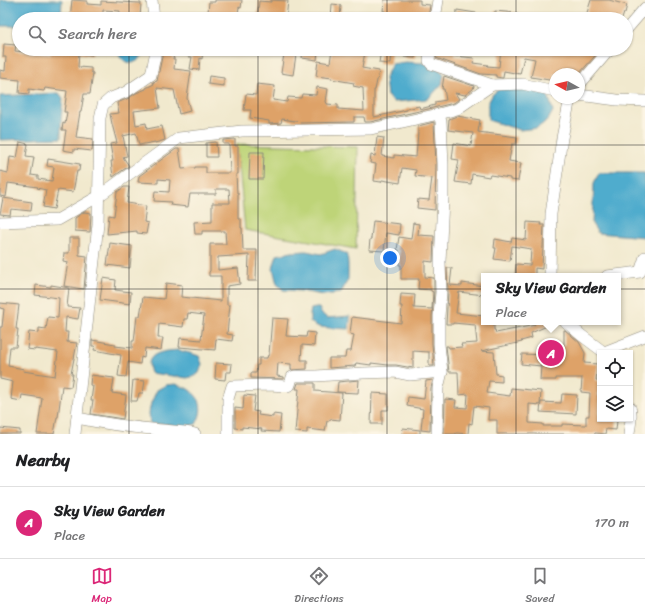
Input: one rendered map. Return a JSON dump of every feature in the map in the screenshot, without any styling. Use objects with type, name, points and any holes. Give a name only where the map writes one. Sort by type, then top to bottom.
[{"type":"street","points":[[152,0],[153,12]]},
{"type":"street","points":[[436,12],[438,0]]},
{"type":"street","points":[[633,22],[645,8]]},
{"type":"street","points":[[75,434],[98,224],[100,118],[103,105],[112,98],[126,92],[151,74],[155,56]]},
{"type":"street","points":[[429,56],[429,61],[431,64],[492,85],[522,84],[549,90]]},
{"type":"street","points":[[585,77],[604,56]]},
{"type":"street","points":[[0,222],[57,220],[99,196],[179,138],[242,131],[371,129],[457,109],[492,85]]},
{"type":"street","points":[[585,96],[617,100],[645,101]]},
{"type":"street","points":[[550,273],[551,214],[562,138],[569,104]]},
{"type":"street","points":[[437,434],[438,388],[442,372],[439,344],[439,324],[443,199],[441,122],[438,114]]},
{"type":"street","points":[[621,274],[640,272],[645,257]]},
{"type":"street","points":[[569,325],[602,350]]},
{"type":"street","points":[[610,350],[645,336]]},
{"type":"street","points":[[228,434],[228,399],[232,386],[287,386],[290,385],[292,377],[295,376],[395,372],[410,375],[442,372]]},
{"type":"street","points":[[77,418],[127,427],[185,431],[195,434]]},
{"type":"street","points":[[629,434],[630,422]]},
{"type":"green space","points":[[237,144],[358,147],[356,249],[245,230]]},
{"type":"water","points":[[0,0],[62,0],[61,12],[12,12],[12,26],[0,26]]},
{"type":"water","points":[[121,56],[141,56],[135,62],[127,62]]},
{"type":"water","points":[[405,62],[423,63],[438,68],[444,74],[442,84],[428,99],[394,102],[387,96],[385,78],[392,64]]},
{"type":"water","points":[[523,87],[548,95],[549,104],[551,104],[553,111],[548,120],[537,128],[520,130],[488,120],[488,103],[493,94],[500,88]]},
{"type":"water","points":[[59,93],[63,98],[61,138],[0,140],[0,96]]},
{"type":"water","points":[[599,173],[645,173],[645,237],[598,233],[592,224],[594,183]]},
{"type":"water","points":[[335,249],[347,254],[348,279],[341,293],[323,295],[301,291],[283,290],[277,284],[273,268],[277,255],[306,251],[321,254]]},
{"type":"water","points":[[319,308],[321,313],[327,318],[350,316],[349,329],[319,327],[310,322],[311,309]]},
{"type":"water","points":[[178,350],[199,356],[202,364],[199,373],[195,376],[187,378],[151,373],[149,363],[153,356],[165,351]]},
{"type":"water","points":[[176,384],[188,389],[199,400],[201,409],[199,419],[196,424],[184,427],[168,424],[150,424],[149,413],[151,403],[157,390],[166,385]]},
{"type":"building","points":[[72,0],[87,1],[87,4],[101,5],[101,1],[141,3],[140,12],[103,10],[103,12],[71,12]]},
{"type":"building","points":[[215,0],[242,0],[241,8],[239,7],[238,12],[208,12],[209,2],[215,2]]},
{"type":"building","points":[[271,0],[288,1],[287,12],[258,12],[259,1],[271,2]]},
{"type":"building","points":[[384,0],[420,0],[420,4],[430,5],[429,12],[383,11]]},
{"type":"building","points":[[591,0],[609,0],[627,5],[625,12],[587,12]]},
{"type":"building","points":[[332,4],[341,5],[340,12],[331,12]]},
{"type":"building","points":[[457,10],[470,12],[457,12]]},
{"type":"building","points":[[4,44],[12,45],[12,56],[79,56],[78,67],[91,68],[91,72],[93,73],[90,94],[84,94],[76,137],[93,139],[92,151],[74,149],[74,152],[63,150],[66,130],[62,130],[63,123],[65,124],[67,112],[64,112],[67,91],[45,88],[44,91],[29,89],[29,94],[19,93],[20,80],[0,78],[0,70],[5,71],[6,57],[3,57]]},
{"type":"building","points":[[174,56],[173,59],[175,59],[174,69],[191,71],[187,98],[190,111],[179,114],[174,90],[157,88],[160,108],[134,111],[136,125],[146,123],[147,129],[162,126],[165,140],[139,145],[136,133],[123,136],[127,156],[123,157],[129,166],[113,177],[111,161],[113,161],[110,144],[117,143],[110,114],[119,113],[117,103],[146,89],[154,84],[153,82],[157,81],[162,57]]},
{"type":"building","points":[[202,56],[202,59],[200,58],[199,70],[190,69],[192,57],[188,57]]},
{"type":"building","points":[[284,56],[296,56],[293,75],[281,73]]},
{"type":"building","points":[[302,56],[317,56],[317,60],[302,58]]},
{"type":"building","points":[[331,56],[364,56],[362,68],[379,71],[374,90],[374,117],[419,106],[420,109],[435,105],[435,102],[446,100],[444,89],[442,89],[444,76],[474,86],[473,89],[465,95],[455,93],[459,99],[454,103],[370,122],[365,122],[364,117],[354,117],[354,122],[300,123],[301,122],[282,119],[281,123],[269,124],[269,121],[250,118],[251,110],[244,110],[246,94],[256,95],[257,84],[275,86],[273,100],[287,102],[288,97],[301,98],[302,94],[316,95],[317,87],[328,89],[327,104],[338,105],[338,109],[364,111],[363,88],[353,86],[354,83],[316,76],[318,61],[330,63]]},
{"type":"building","points":[[380,56],[391,56],[390,64],[379,63]]},
{"type":"building","points":[[404,56],[415,56],[415,58]]},
{"type":"building","points":[[436,56],[474,58],[473,63],[499,67],[500,56],[595,56],[584,68],[549,68],[549,80],[531,77],[535,59],[524,57],[520,74],[504,71],[502,78],[496,77],[496,75],[481,74],[436,58]]},
{"type":"building","points":[[209,76],[224,78],[224,86],[208,84]]},
{"type":"building","points":[[457,116],[480,120],[478,132],[517,137],[516,144],[512,144],[509,161],[521,163],[518,181],[510,180],[510,178],[490,175],[489,177],[472,174],[471,184],[455,182],[459,160],[452,159],[454,143],[471,146],[473,133],[448,130],[449,119]]},
{"type":"building","points":[[434,122],[436,164],[435,210],[417,208],[418,199],[429,200],[432,178],[415,176],[416,170],[402,168],[400,183],[382,180],[381,182],[374,181],[376,164],[370,163],[371,155],[375,156],[377,137],[384,138],[382,156],[394,158],[394,155],[416,157],[418,126]]},
{"type":"building","points":[[235,139],[235,146],[238,146],[238,174],[236,174],[238,219],[241,219],[243,250],[257,250],[256,281],[248,281],[249,255],[218,257],[218,270],[238,268],[240,284],[227,286],[227,305],[230,305],[227,334],[233,335],[232,341],[216,339],[215,350],[179,347],[180,338],[201,340],[204,315],[188,313],[187,319],[184,319],[183,327],[159,324],[158,338],[163,338],[161,350],[145,348],[144,358],[141,357],[140,364],[128,362],[126,377],[118,376],[121,355],[94,350],[95,346],[92,346],[92,340],[115,344],[115,346],[132,348],[137,316],[140,316],[143,297],[164,299],[166,283],[182,285],[181,297],[221,301],[221,276],[209,276],[210,244],[226,244],[225,231],[202,231],[202,234],[195,234],[194,222],[212,221],[212,203],[230,203],[229,189],[216,189],[216,194],[190,194],[188,207],[170,205],[171,202],[154,201],[155,191],[169,192],[170,180],[158,179],[158,183],[138,182],[139,176],[176,149],[179,149],[182,169],[206,167],[206,173],[230,173],[229,144],[223,144],[223,140]]},
{"type":"building","points":[[20,142],[28,144],[26,156],[34,157],[31,175],[38,176],[38,179],[52,181],[54,167],[47,166],[48,159],[80,164],[79,171],[77,171],[73,192],[58,190],[54,209],[43,207],[46,190],[37,188],[38,187],[8,183],[6,197],[0,196],[0,171],[8,173],[10,157],[17,158]]},
{"type":"building","points":[[216,142],[217,157],[206,157],[206,143]]},
{"type":"building","points":[[250,152],[264,152],[263,179],[249,179]]},
{"type":"building","points":[[124,187],[129,187],[127,203],[146,206],[144,222],[148,223],[146,234],[137,233],[137,231],[107,234],[109,215],[114,216],[117,192]]},
{"type":"building","points":[[3,198],[32,202],[31,211],[11,209],[10,215],[0,214]]},
{"type":"building","points":[[84,212],[91,213],[90,232],[75,231],[75,218]]},
{"type":"building","points":[[373,221],[400,224],[399,235],[386,233],[384,251],[369,250]]},
{"type":"building","points":[[527,222],[541,223],[540,225],[544,225],[542,269],[535,268],[535,273],[515,273],[516,264],[530,265],[531,249],[512,246],[510,261],[494,259],[496,248],[494,248],[495,239],[511,242],[512,238],[526,240]]},
{"type":"building","points":[[413,223],[419,224],[418,235],[434,236],[433,262],[425,261],[425,277],[434,278],[432,344],[434,366],[429,366],[429,352],[413,351],[413,368],[396,365],[371,363],[371,365],[356,363],[355,366],[329,368],[329,358],[345,358],[346,351],[351,351],[354,335],[350,334],[352,317],[401,323],[401,294],[415,295],[414,308],[432,309],[433,292],[431,290],[418,289],[419,279],[401,279],[399,250],[397,250],[399,237],[411,239]]},
{"type":"building","points":[[69,238],[79,238],[79,255],[87,256],[84,289],[64,286],[68,262],[63,261],[64,253],[69,253]]},
{"type":"building","points":[[110,243],[132,246],[130,268],[107,265]]},
{"type":"building","points":[[447,268],[452,268],[450,285],[462,286],[462,283],[481,286],[481,295],[459,292],[456,313],[481,316],[481,325],[494,325],[494,330],[496,333],[535,325],[549,325],[531,333],[532,338],[521,341],[522,342],[481,351],[494,352],[496,374],[502,375],[502,382],[489,381],[487,393],[510,396],[511,388],[541,391],[540,405],[529,404],[529,423],[543,424],[543,426],[562,426],[562,424],[586,425],[586,416],[589,416],[590,393],[581,392],[582,378],[556,378],[556,380],[540,380],[541,366],[521,364],[522,354],[545,355],[547,344],[564,346],[565,330],[579,342],[585,353],[584,363],[597,364],[597,422],[617,422],[616,430],[606,429],[605,434],[497,434],[497,420],[488,420],[489,408],[474,406],[472,424],[469,423],[468,434],[444,434],[445,399],[456,400],[455,407],[467,408],[468,394],[459,395],[458,372],[449,372],[446,346],[449,348],[462,347],[461,344],[477,343],[475,325],[453,323],[446,324],[448,292]]},
{"type":"building","points":[[103,278],[116,280],[115,290],[131,292],[130,304],[100,300]]},
{"type":"building","points":[[36,285],[51,287],[51,285],[69,288],[67,307],[80,308],[78,319],[66,317],[65,332],[68,332],[67,342],[77,343],[71,374],[73,374],[71,387],[62,386],[54,434],[37,434],[42,398],[22,395],[21,401],[11,399],[13,382],[0,379],[0,327],[2,327],[4,309],[0,308],[0,303],[19,305],[16,329],[18,329],[16,347],[10,347],[8,366],[24,369],[23,371],[55,376],[58,352],[27,349],[29,332],[39,333],[39,328],[46,329],[48,317],[58,318],[59,298],[35,295]]},
{"type":"building","points":[[272,318],[288,319],[286,336],[306,337],[307,332],[315,333],[314,346],[302,345],[301,360],[307,360],[307,369],[291,370],[291,364],[278,363],[277,376],[284,377],[284,379],[251,378],[251,373],[256,373],[257,365],[259,365],[259,358],[267,358],[269,355]]},
{"type":"building","points":[[216,363],[232,364],[231,372],[226,372],[225,380],[215,379]]},
{"type":"building","points":[[91,375],[114,378],[112,393],[126,395],[123,419],[91,414],[93,386],[90,385]]},
{"type":"building","points":[[133,380],[145,381],[143,393],[139,393],[137,401],[131,401]]},
{"type":"building","points":[[359,380],[358,393],[337,392],[338,382]]},
{"type":"building","points":[[433,380],[431,388],[430,431],[421,430],[423,409],[407,406],[408,397],[424,399],[426,381]]},
{"type":"building","points":[[298,383],[315,383],[315,391],[342,393],[340,420],[330,419],[327,421],[325,431],[307,429],[307,433],[295,432],[299,389],[296,389]]},
{"type":"building","points":[[372,393],[388,394],[388,410],[382,410],[382,424],[371,424]]},
{"type":"building","points":[[562,394],[577,395],[576,414],[540,412],[541,402],[561,403]]},
{"type":"building","points":[[244,395],[255,396],[253,411],[259,412],[258,415],[273,417],[273,414],[281,415],[279,432],[261,431],[262,429],[242,427],[242,429],[235,428],[235,408],[243,409]]},
{"type":"building","points":[[0,428],[20,430],[20,434],[0,434]]},
{"type":"building","points":[[403,428],[420,430],[420,434],[402,434]]},
{"type":"place","name":"Sky View Garden","points":[[551,353]]}]
